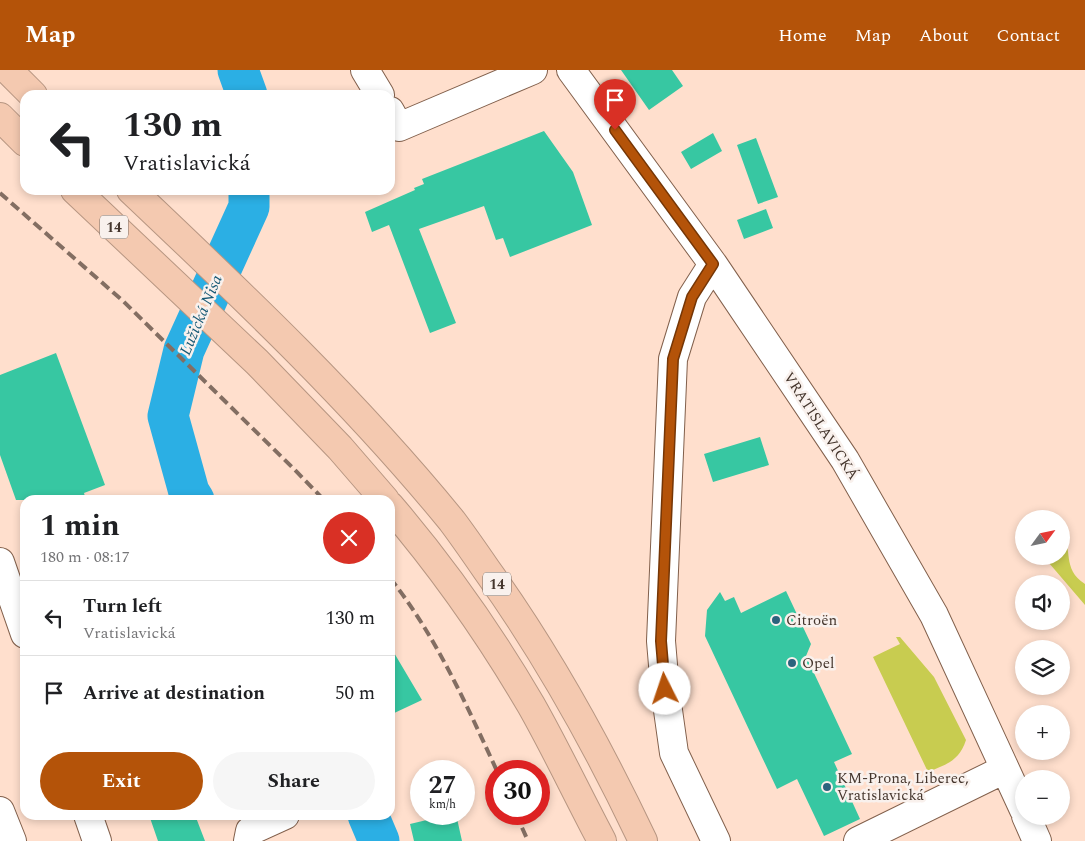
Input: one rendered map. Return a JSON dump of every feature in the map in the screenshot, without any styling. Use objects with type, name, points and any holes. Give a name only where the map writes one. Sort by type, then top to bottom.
[{"type":"highway","points":[[8,70],[28,90]]},
{"type":"highway","points":[[0,117],[20,137]]},
{"type":"highway","name":"14","points":[[80,195],[257,362],[340,448],[381,495]]},
{"type":"highway","name":"14","points":[[139,197],[369,424],[453,522],[514,608],[566,691],[617,787],[643,841]]},
{"type":"highway","name":"14","points":[[395,512],[422,544],[483,628],[531,706],[602,841]]},
{"type":"street","points":[[365,70],[377,90]]},
{"type":"street","points":[[395,120],[399,127],[533,70]]},
{"type":"street","name":"VRATISLAVICKÁ","points":[[571,70],[713,264],[850,469],[934,615],[1015,791]]},
{"type":"street","points":[[713,264],[692,297],[673,359],[661,641],[665,689],[674,754],[716,841]]},
{"type":"street","points":[[0,562],[20,620]]},
{"type":"street","points":[[858,841],[1005,769]]},
{"type":"street","points":[[0,811],[12,841]]},
{"type":"street","points":[[90,820],[97,841]]},
{"type":"street","points":[[248,841],[250,831],[274,820]]},
{"type":"street","points":[[1030,825],[1038,841]]},
{"type":"shaded area","points":[[1051,565],[1070,565],[1073,572],[1085,584],[1085,605],[1070,588],[1070,575],[1059,575]]},
{"type":"shaded area","points":[[896,637],[900,637],[934,677],[966,740],[960,753],[952,761],[928,772],[873,657],[900,644]]},
{"type":"building","points":[[621,70],[672,70],[683,86],[649,110]]},
{"type":"building","points":[[544,131],[573,172],[592,225],[510,257],[503,238],[496,240],[484,206],[419,229],[456,323],[430,333],[389,225],[372,232],[365,212],[415,190],[414,188],[424,184],[422,179]]},
{"type":"building","points":[[713,133],[722,151],[691,169],[681,152]]},
{"type":"building","points":[[756,138],[778,197],[758,204],[737,145]]},
{"type":"building","points":[[766,209],[773,228],[744,239],[737,220]]},
{"type":"building","points":[[56,353],[105,485],[84,493],[85,495],[20,495],[20,500],[16,500],[0,455],[0,375]]},
{"type":"building","points":[[760,437],[769,465],[713,482],[704,454]]},
{"type":"building","points":[[786,591],[811,644],[806,656],[852,754],[834,762],[860,819],[824,836],[797,779],[777,789],[705,636],[707,610],[720,592],[725,601],[734,597],[741,613]]},
{"type":"building","points":[[395,654],[422,700],[395,713]]},
{"type":"building","points":[[151,820],[197,820],[205,841],[158,841]]},
{"type":"building","points":[[410,825],[458,825],[462,841],[414,841]]},
{"type":"waterway","name":"Lužická Nisa","points":[[238,70],[245,90]]},
{"type":"waterway","name":"Lužická Nisa","points":[[191,495],[168,416],[184,350],[249,207],[249,195]]},
{"type":"waterway","name":"Lužická Nisa","points":[[370,820],[379,841]]},
{"type":"railway","points":[[0,193],[123,301],[319,495]]},
{"type":"railway","points":[[395,584],[407,600],[436,647],[462,696],[492,760]]},
{"type":"railway","points":[[521,825],[528,841]]},
{"type":"place","name":"Citroën","points":[[776,620]]},
{"type":"place","name":"Opel","points":[[792,663]]},
{"type":"place","name":"KM-Prona, Liberec, Vratislavická","points":[[827,787]]},
{"type":"route","points":[[615,130],[713,264],[692,297],[673,359],[661,641],[665,689]]}]
